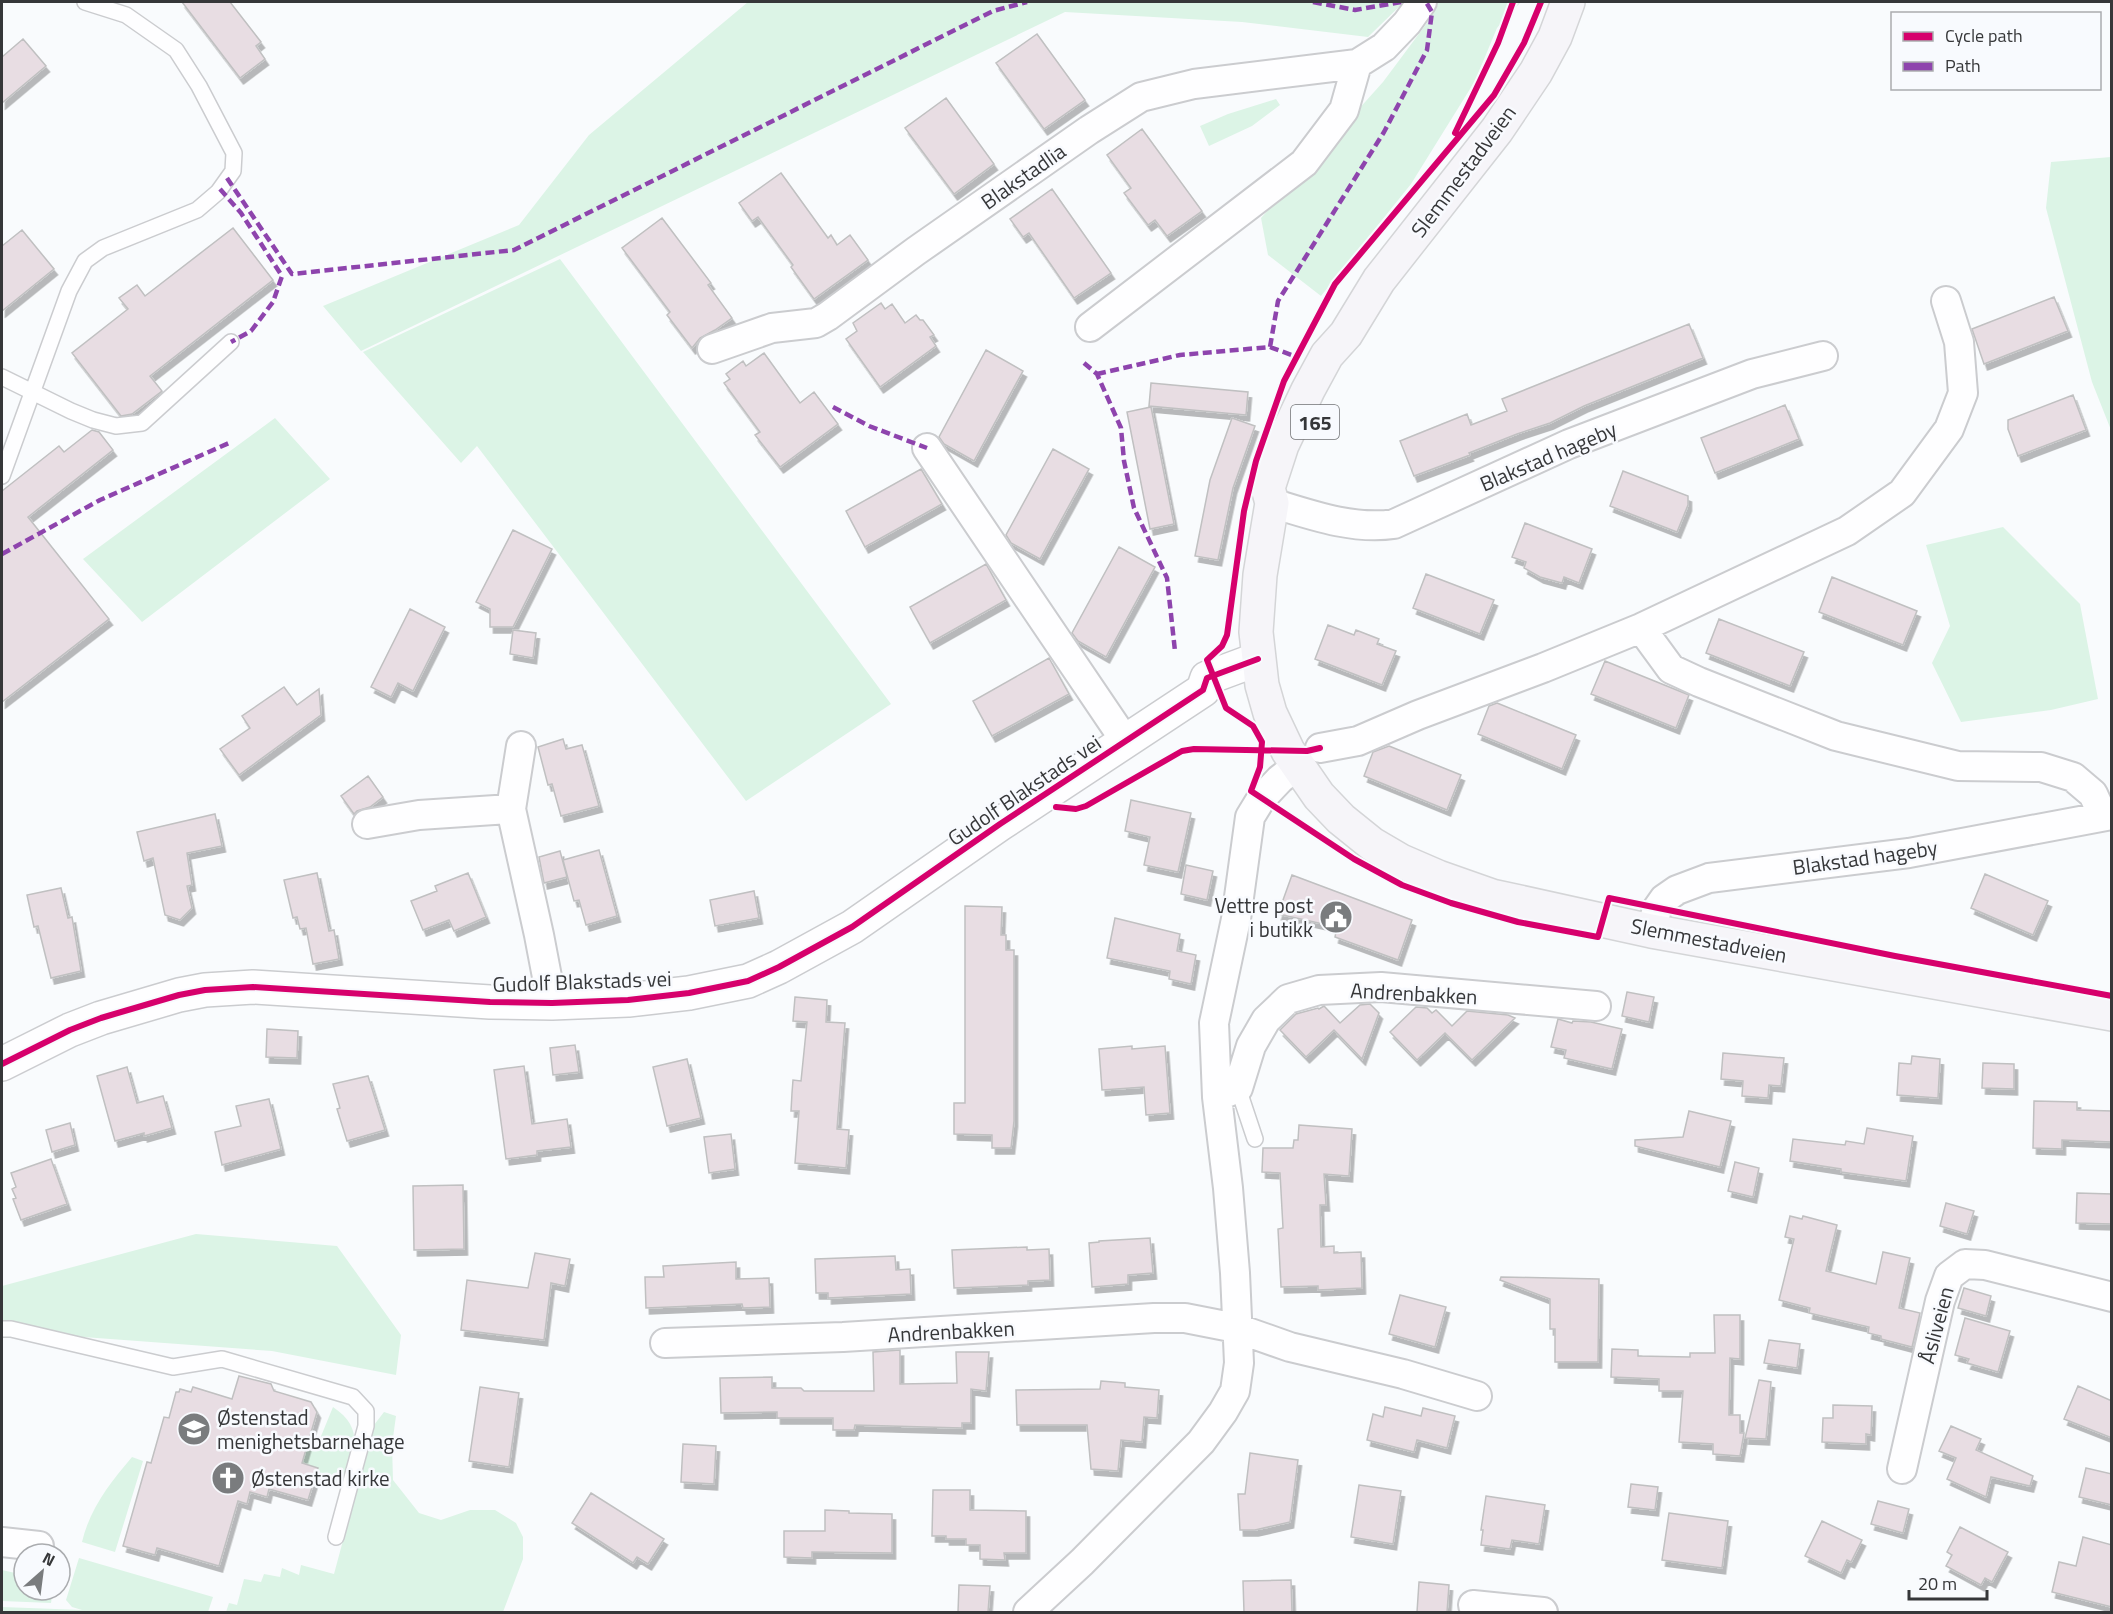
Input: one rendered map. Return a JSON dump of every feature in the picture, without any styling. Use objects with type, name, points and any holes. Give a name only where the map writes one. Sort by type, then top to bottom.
[{"type":"main road","name":"Slemmestadveien","points":[[1568,2],[1555,37],[1536,72],[1497,130],[1380,280],[1346,334],[1327,355],[1282,445],[1268,488],[1272,503],[1263,548],[1256,612],[1260,672],[1276,728],[1309,757],[1319,796],[1341,819],[1372,844],[1401,861],[1492,896],[1651,930],[2112,1014]]},
{"type":"street","name":"Blakstadlia","points":[[712,349],[772,328],[816,323],[1069,143],[1141,97],[1194,84],[1358,64],[1384,47],[1407,23],[1422,2]]},
{"type":"street","points":[[1090,327],[1304,163],[1344,110],[1358,64]]},
{"type":"street","points":[[1309,757],[1358,741],[1418,715],[1641,628],[1847,531],[1902,494],[1949,429],[1963,393],[1959,342],[1946,302]]},
{"type":"street","name":"Blakstad hageby","points":[[1272,503],[1339,522],[1379,526],[1394,524],[1569,444],[1752,374],[1823,356]]},
{"type":"street","name":"Gudolf Blakstads vei","points":[[927,448],[1126,742]]},
{"type":"street","name":"Blakstad hageby","points":[[1641,628],[1671,669],[1699,682],[1847,739],[1958,766],[2041,767],[2073,777],[2093,794],[2107,815],[1909,853],[1709,878],[1677,890],[1664,899],[1657,909],[1651,930]]},
{"type":"street","name":"Gudolf Blakstads vei","points":[[2,1064],[70,1030],[101,1018],[169,997],[205,990],[253,987],[490,1002],[552,1003],[628,1000],[689,993],[748,981],[779,967],[852,927],[1000,824],[1203,690],[1207,678],[1260,672]]},
{"type":"street","name":"Gudolf Blakstads vei","points":[[521,746],[511,809],[552,1003]]},
{"type":"street","name":"Andrenbakken","points":[[1028,1612],[1082,1562],[1201,1442],[1235,1391],[1239,1363],[1228,1188],[1227,1092],[1214,1023],[1236,919],[1250,818],[1261,799],[1280,779],[1309,757]]},
{"type":"street","points":[[367,824],[419,815],[511,809]]},
{"type":"street","name":"Andrenbakken","points":[[1227,1092],[1266,1020],[1288,999],[1319,990],[1381,987],[1596,1006]]},
{"type":"street","name":"Åsliveien","points":[[1902,1469],[1940,1301],[1949,1276],[1965,1264],[1985,1265],[2112,1297]]},
{"type":"street","name":"Andrenbakken","points":[[665,1343],[843,1337],[1185,1318],[1236,1328],[1290,1347],[1403,1374],[1477,1396]]},
{"type":"street","points":[[1473,1605],[1543,1612]]},
{"type":"lane","points":[[2,476],[69,291],[85,261],[103,248],[197,210],[218,192],[233,171],[234,153],[199,86],[176,50],[126,15],[86,2]]},
{"type":"lane","points":[[2,377],[71,411],[116,426],[142,423],[231,342]]},
{"type":"lane","points":[[1227,1092],[1255,1139]]},
{"type":"lane","points":[[2,1329],[11,1329],[173,1367],[222,1359],[353,1397],[366,1411],[366,1426],[336,1537]]},
{"type":"green space","points":[[748,2],[1404,2],[1368,37],[1242,22],[1065,12],[361,351],[323,306],[519,225],[589,135]]},
{"type":"green space","points":[[1435,2],[1521,2],[1497,28],[1475,81],[1411,184],[1321,296],[1268,255],[1261,218],[1383,82],[1427,23]]},
{"type":"green space","points":[[1276,99],[1280,105],[1252,126],[1209,146],[1200,126],[1228,114]]},
{"type":"green space","points":[[2112,157],[2111,430],[2092,382],[2046,208],[2051,162]]},
{"type":"green space","points":[[560,259],[891,704],[746,801],[477,446],[461,463],[363,352]]},
{"type":"green space","points":[[275,418],[330,479],[142,622],[83,559]]},
{"type":"green space","points":[[2003,527],[2080,604],[2098,699],[2051,710],[1961,722],[1932,663],[1950,626],[1926,545]]},
{"type":"green space","points":[[196,1234],[337,1246],[401,1335],[396,1375],[272,1351],[2,1331],[2,1286]]},
{"type":"green space","points":[[333,1407],[350,1424],[353,1433],[354,1451],[346,1484],[314,1476],[302,1464],[308,1445],[317,1446]]},
{"type":"green space","points":[[384,1412],[396,1416],[392,1445],[393,1480],[419,1513],[441,1520],[470,1510],[495,1510],[516,1523],[523,1537],[523,1559],[503,1612],[226,1612],[229,1603],[237,1605],[244,1579],[261,1582],[264,1574],[280,1577],[282,1568],[299,1575],[301,1565],[334,1574],[374,1425]]},
{"type":"green space","points":[[132,1457],[143,1461],[115,1552],[82,1542],[96,1507]]},
{"type":"green space","points":[[79,1558],[213,1597],[208,1612],[2,1612],[2,1607],[82,1610],[72,1607],[68,1602],[72,1602],[72,1581]]},
{"type":"green space","points":[[2,1570],[12,1572],[12,1601],[2,1601]]},
{"type":"building","points":[[182,2],[230,2],[261,42],[256,46],[265,59],[240,78]]},
{"type":"building","points":[[1037,34],[1085,100],[1044,129],[996,63]]},
{"type":"building","points":[[23,39],[46,66],[2,103],[2,57]]},
{"type":"building","points":[[946,98],[994,164],[954,194],[905,128]]},
{"type":"building","points":[[1142,129],[1202,211],[1167,236],[1155,220],[1148,225],[1124,193],[1131,188],[1107,155]]},
{"type":"building","points":[[781,173],[828,238],[831,235],[837,245],[850,235],[868,260],[814,299],[791,267],[793,265],[758,217],[752,221],[739,203]]},
{"type":"building","points":[[1052,189],[1111,273],[1074,298],[1029,233],[1023,237],[1010,219]]},
{"type":"building","points":[[662,218],[711,283],[708,285],[732,318],[700,338],[692,348],[667,315],[670,312],[622,248]]},
{"type":"building","points":[[233,228],[273,280],[150,376],[162,391],[132,414],[121,416],[72,353],[128,309],[119,298],[137,285],[145,296]]},
{"type":"building","points":[[22,230],[54,269],[2,311],[2,246]]},
{"type":"building","points":[[2054,297],[2068,331],[1984,364],[1972,329]]},
{"type":"building","points":[[881,303],[885,309],[892,304],[905,323],[916,315],[923,320],[934,335],[930,337],[936,346],[880,387],[846,339],[857,331],[853,323]]},
{"type":"building","points":[[1689,324],[1703,358],[1584,406],[1550,423],[1414,476],[1400,441],[1467,414],[1471,425],[1507,411],[1502,399]]},
{"type":"building","points":[[986,350],[1023,371],[974,461],[944,444],[939,437]]},
{"type":"building","points":[[764,353],[800,403],[814,392],[838,424],[780,467],[755,435],[760,432],[724,383],[730,379],[726,374],[743,361],[746,366]]},
{"type":"building","points":[[1151,383],[1248,392],[1246,415],[1149,406]]},
{"type":"building","points":[[2073,395],[2086,430],[2018,456],[2008,429],[2008,420]]},
{"type":"building","points":[[1785,405],[1799,439],[1715,473],[1701,438]]},
{"type":"building","points":[[1151,407],[1174,524],[1150,529],[1127,412]]},
{"type":"building","points":[[1232,418],[1255,426],[1233,488],[1218,560],[1195,556],[1210,480]]},
{"type":"building","points":[[92,430],[99,432],[113,450],[28,517],[109,619],[2,702],[2,491],[59,446],[64,452]]},
{"type":"building","points":[[1053,449],[1089,469],[1040,559],[1011,543],[1006,535]]},
{"type":"building","points":[[921,469],[942,504],[865,547],[846,511]]},
{"type":"building","points":[[1623,471],[1688,496],[1688,505],[1677,532],[1610,506]]},
{"type":"building","points":[[1525,523],[1592,549],[1579,583],[1564,577],[1562,583],[1540,577],[1524,568],[1526,562],[1512,557]]},
{"type":"building","points":[[513,530],[552,549],[513,627],[490,627],[490,609],[476,602]]},
{"type":"building","points":[[1119,547],[1155,567],[1106,657],[1078,641],[1072,633]]},
{"type":"building","points":[[986,564],[1006,600],[930,643],[910,607]]},
{"type":"building","points":[[1426,574],[1494,600],[1480,634],[1413,608]]},
{"type":"building","points":[[1832,577],[1917,611],[1903,645],[1819,612]]},
{"type":"building","points":[[410,609],[445,627],[413,691],[398,683],[391,697],[371,687]]},
{"type":"building","points":[[1719,619],[1804,652],[1790,686],[1706,653]]},
{"type":"building","points":[[1328,625],[1354,635],[1356,630],[1379,639],[1377,644],[1396,651],[1382,685],[1315,659]]},
{"type":"building","points":[[513,630],[536,633],[533,658],[510,654]]},
{"type":"building","points":[[1049,658],[1069,694],[992,736],[973,701]]},
{"type":"building","points":[[1605,661],[1689,695],[1676,728],[1591,694]]},
{"type":"building","points":[[284,687],[297,705],[319,689],[321,715],[239,775],[220,749],[250,728],[242,716]]},
{"type":"building","points":[[1497,703],[1576,735],[1562,769],[1478,734],[1489,706]]},
{"type":"building","points":[[563,739],[566,749],[582,745],[599,806],[561,816],[552,784],[548,785],[538,747]]},
{"type":"building","points":[[1389,746],[1461,775],[1447,810],[1364,776],[1373,752]]},
{"type":"building","points":[[368,776],[383,797],[370,807],[354,814],[341,796]]},
{"type":"building","points":[[1131,800],[1191,813],[1178,872],[1144,865],[1150,837],[1125,831]]},
{"type":"building","points":[[215,814],[222,846],[187,853],[192,885],[187,886],[192,908],[180,920],[165,915],[153,858],[144,861],[137,832]]},
{"type":"building","points":[[599,850],[617,916],[586,925],[579,900],[574,901],[563,860]]},
{"type":"building","points":[[560,851],[567,877],[544,883],[539,857]]},
{"type":"building","points":[[1186,865],[1213,871],[1207,900],[1181,894]]},
{"type":"building","points":[[317,873],[329,931],[334,930],[339,959],[313,964],[306,928],[300,929],[297,917],[293,918],[284,880]]},
{"type":"building","points":[[468,873],[486,917],[454,931],[449,920],[423,930],[411,901],[437,891],[435,886]]},
{"type":"building","points":[[1985,874],[2048,901],[2033,935],[1971,908]]},
{"type":"building","points":[[1292,875],[1412,920],[1398,960],[1335,937],[1337,927],[1278,914]]},
{"type":"building","points":[[61,888],[68,918],[72,917],[81,971],[51,978],[38,926],[34,927],[27,895]]},
{"type":"building","points":[[754,891],[759,918],[715,926],[710,900]]},
{"type":"building","points":[[965,906],[1002,907],[1001,935],[1006,935],[1006,950],[1014,950],[1014,1121],[1011,1148],[992,1148],[992,1135],[954,1134],[954,1103],[965,1103]]},
{"type":"building","points":[[1115,918],[1180,934],[1177,951],[1196,955],[1191,984],[1169,979],[1170,971],[1107,958]]},
{"type":"building","points":[[1627,992],[1654,997],[1649,1022],[1622,1016]]},
{"type":"building","points":[[795,997],[827,1000],[826,1022],[845,1023],[837,1129],[849,1130],[846,1168],[795,1163],[799,1111],[791,1111],[793,1080],[801,1081],[807,1022],[793,1021]]},
{"type":"building","points":[[1370,1004],[1379,1013],[1362,1059],[1334,1030],[1306,1057],[1280,1030],[1296,1014],[1324,1006],[1340,1023],[1360,1005]]},
{"type":"building","points":[[1416,1007],[1427,1008],[1432,1013],[1436,1010],[1452,1026],[1467,1011],[1508,1015],[1515,1018],[1472,1060],[1445,1033],[1417,1060],[1390,1032]]},
{"type":"building","points":[[1558,1019],[1572,1023],[1573,1021],[1591,1022],[1622,1029],[1612,1069],[1564,1058],[1566,1050],[1551,1047]]},
{"type":"building","points":[[267,1029],[298,1031],[297,1058],[266,1057]]},
{"type":"building","points":[[575,1045],[579,1072],[553,1075],[550,1048]]},
{"type":"building","points":[[1132,1046],[1132,1049],[1165,1046],[1170,1113],[1146,1115],[1144,1087],[1102,1090],[1099,1049]]},
{"type":"building","points":[[1723,1053],[1784,1058],[1781,1086],[1769,1085],[1768,1098],[1742,1096],[1743,1081],[1721,1079]]},
{"type":"building","points":[[1912,1056],[1940,1059],[1938,1098],[1897,1095],[1899,1063],[1911,1064]]},
{"type":"building","points":[[687,1059],[701,1118],[667,1126],[653,1067]]},
{"type":"building","points":[[1983,1063],[2014,1064],[2014,1089],[1982,1088]]},
{"type":"building","points":[[524,1066],[532,1124],[567,1119],[571,1147],[537,1151],[537,1155],[506,1159],[494,1070]]},
{"type":"building","points":[[127,1067],[137,1103],[163,1096],[172,1128],[115,1141],[97,1076]]},
{"type":"building","points":[[368,1076],[385,1130],[347,1141],[337,1109],[340,1108],[333,1084]]},
{"type":"building","points":[[269,1099],[281,1149],[222,1165],[215,1132],[241,1126],[236,1106]]},
{"type":"building","points":[[2034,1101],[2077,1102],[2077,1110],[2112,1111],[2112,1142],[2062,1140],[2062,1149],[2033,1148]]},
{"type":"building","points":[[1689,1111],[1731,1121],[1720,1167],[1635,1146],[1635,1140],[1683,1137]]},
{"type":"building","points":[[70,1123],[75,1145],[52,1152],[46,1130]]},
{"type":"building","points":[[1299,1125],[1352,1129],[1349,1176],[1324,1174],[1326,1205],[1320,1205],[1321,1247],[1334,1246],[1334,1253],[1361,1252],[1362,1288],[1318,1290],[1318,1286],[1281,1287],[1278,1229],[1283,1228],[1280,1173],[1262,1172],[1263,1148],[1293,1148],[1294,1140],[1298,1140]]},
{"type":"building","points":[[1867,1128],[1913,1136],[1906,1181],[1841,1172],[1841,1169],[1790,1161],[1793,1139],[1845,1145],[1846,1141],[1864,1144]]},
{"type":"building","points":[[731,1134],[735,1169],[709,1173],[704,1137]]},
{"type":"building","points":[[51,1159],[67,1204],[21,1220],[13,1199],[16,1198],[12,1189],[16,1187],[11,1173]]},
{"type":"building","points":[[1735,1162],[1759,1168],[1753,1197],[1728,1191]]},
{"type":"building","points":[[463,1185],[464,1249],[414,1250],[413,1186]]},
{"type":"building","points":[[2077,1193],[2112,1194],[2112,1224],[2076,1223]]},
{"type":"building","points":[[1946,1203],[1974,1211],[1967,1234],[1940,1226]]},
{"type":"building","points":[[1790,1216],[1802,1219],[1803,1216],[1837,1225],[1826,1271],[1876,1284],[1883,1252],[1910,1258],[1899,1308],[1920,1313],[1912,1347],[1868,1333],[1869,1327],[1809,1313],[1810,1308],[1779,1300],[1794,1239],[1785,1237]]},
{"type":"building","points":[[1150,1238],[1153,1273],[1128,1275],[1128,1284],[1092,1287],[1089,1243]]},
{"type":"building","points":[[1027,1247],[1027,1250],[1049,1249],[1050,1280],[1028,1281],[1028,1285],[954,1288],[952,1250]]},
{"type":"building","points":[[535,1253],[570,1259],[565,1286],[551,1283],[544,1340],[461,1330],[467,1280],[528,1288]]},
{"type":"building","points":[[895,1256],[896,1270],[910,1269],[911,1294],[828,1298],[828,1293],[816,1293],[815,1259]]},
{"type":"building","points":[[736,1262],[736,1279],[769,1278],[770,1307],[743,1308],[742,1304],[646,1308],[645,1277],[664,1277],[663,1266]]},
{"type":"building","points":[[1501,1277],[1599,1279],[1598,1362],[1555,1362],[1555,1329],[1550,1329],[1550,1299],[1500,1280]]},
{"type":"building","points":[[1964,1288],[1991,1296],[1986,1316],[1958,1308]]},
{"type":"building","points":[[1400,1295],[1446,1307],[1435,1347],[1389,1334]]},
{"type":"building","points":[[1714,1315],[1740,1315],[1740,1359],[1730,1358],[1729,1415],[1740,1415],[1740,1433],[1744,1433],[1740,1456],[1713,1454],[1713,1444],[1679,1442],[1683,1391],[1659,1391],[1659,1379],[1611,1377],[1612,1349],[1638,1350],[1638,1356],[1690,1357],[1690,1353],[1715,1353]]},
{"type":"building","points":[[1965,1318],[2010,1331],[1998,1372],[1967,1363],[1969,1359],[1955,1355]]},
{"type":"building","points":[[1769,1340],[1800,1344],[1797,1368],[1764,1363]]},
{"type":"building","points":[[900,1350],[900,1384],[957,1383],[956,1352],[989,1352],[986,1391],[971,1389],[971,1423],[962,1423],[962,1428],[855,1425],[854,1430],[833,1430],[833,1418],[777,1418],[777,1412],[721,1413],[720,1378],[772,1377],[772,1388],[801,1388],[804,1391],[874,1391],[873,1352]]},
{"type":"building","name":"Østenstad kirke","points":[[239,1376],[271,1384],[274,1391],[311,1402],[317,1412],[302,1463],[318,1468],[308,1500],[269,1489],[267,1497],[250,1492],[247,1504],[238,1501],[219,1566],[157,1548],[155,1555],[123,1546],[147,1462],[151,1463],[164,1417],[169,1418],[176,1392],[180,1389],[191,1392],[193,1387],[232,1399]]},
{"type":"building","points":[[1759,1380],[1771,1382],[1766,1439],[1745,1438]]},
{"type":"building","points":[[1101,1381],[1125,1383],[1125,1387],[1159,1390],[1157,1418],[1144,1417],[1142,1442],[1121,1440],[1118,1471],[1091,1469],[1087,1425],[1017,1425],[1016,1390],[1100,1389]]},
{"type":"building","points":[[2078,1386],[2112,1401],[2112,1438],[2064,1419]]},
{"type":"building","points":[[480,1387],[519,1393],[509,1467],[469,1461]]},
{"type":"building","points":[[1833,1405],[1872,1406],[1871,1435],[1866,1434],[1866,1444],[1822,1442],[1823,1418],[1833,1418]]},
{"type":"building","points":[[1385,1407],[1421,1416],[1423,1408],[1455,1416],[1447,1448],[1417,1440],[1414,1452],[1367,1440],[1373,1414],[1383,1417]]},
{"type":"building","points":[[1951,1426],[1981,1439],[1976,1450],[2033,1476],[2030,1486],[1991,1477],[1986,1497],[1947,1479],[1956,1458],[1939,1451]]},
{"type":"building","points":[[683,1444],[716,1446],[714,1484],[681,1482]]},
{"type":"building","points":[[1250,1453],[1298,1460],[1290,1522],[1255,1530],[1240,1530],[1238,1494],[1245,1494]]},
{"type":"building","points":[[2086,1468],[2112,1474],[2112,1505],[2079,1497]]},
{"type":"building","points":[[1631,1484],[1658,1487],[1655,1510],[1628,1507]]},
{"type":"building","points":[[1359,1485],[1401,1491],[1393,1544],[1351,1537]]},
{"type":"building","points":[[933,1490],[970,1490],[970,1510],[1026,1511],[1026,1553],[1004,1553],[1005,1560],[980,1559],[980,1545],[966,1545],[966,1539],[932,1536]]},
{"type":"building","points":[[591,1493],[664,1539],[648,1564],[637,1557],[633,1563],[572,1523]]},
{"type":"building","points":[[1486,1496],[1545,1505],[1539,1544],[1512,1540],[1510,1549],[1481,1545]]},
{"type":"building","points":[[1878,1501],[1909,1509],[1903,1533],[1871,1524]]},
{"type":"building","points":[[825,1510],[892,1514],[892,1553],[812,1552],[812,1558],[784,1557],[784,1531],[825,1531]]},
{"type":"building","points":[[1669,1513],[1728,1521],[1722,1568],[1662,1560]]},
{"type":"building","points":[[1822,1521],[1862,1540],[1851,1562],[1847,1560],[1841,1573],[1805,1556]]},
{"type":"building","points":[[1960,1527],[2008,1552],[1992,1582],[1985,1578],[1981,1585],[1946,1566],[1952,1555],[1947,1552]]},
{"type":"building","points":[[2083,1537],[2112,1545],[2112,1607],[2052,1592],[2059,1562],[2076,1566]]},
{"type":"building","points":[[1291,1580],[1292,1612],[1244,1612],[1243,1581]]},
{"type":"building","points":[[1419,1582],[1449,1585],[1447,1612],[1417,1612]]},
{"type":"building","points":[[959,1585],[990,1586],[988,1612],[958,1612]]},
{"type":"marked path","points":[[227,178],[292,274],[514,250],[993,11],[1027,2]]},
{"type":"marked path","points":[[1313,2],[1355,10],[1401,2]]},
{"type":"marked path","points":[[1270,347],[1278,301],[1384,132],[1427,50],[1432,12],[1426,2]]},
{"type":"marked path","points":[[220,189],[241,213],[282,276],[273,302],[251,331],[231,342]]},
{"type":"marked path","points":[[1097,374],[1180,355],[1270,347],[1297,357]]},
{"type":"marked path","points":[[1084,363],[1097,374],[1121,428],[1124,461],[1134,508],[1167,578],[1175,651]]},
{"type":"marked path","points":[[833,407],[869,426],[927,448]]},
{"type":"marked path","points":[[2,554],[100,500],[229,443]]},
{"type":"cycle path","points":[[1455,133],[1498,43],[1513,2]]},
{"type":"cycle path","points":[[1541,2],[1524,43],[1494,95],[1335,284],[1284,381],[1256,461],[1244,511],[1227,635],[1222,646],[1207,660],[1226,708],[1253,726],[1262,742],[1260,767],[1251,791],[1354,859],[1402,885],[1451,903],[1518,922],[1598,937],[1609,898],[1895,956],[2112,996]]},
{"type":"cycle path","points":[[2,1064],[70,1030],[101,1018],[179,995],[205,990],[253,987],[490,1002],[552,1003],[628,1000],[689,993],[748,981],[779,967],[852,927],[1000,824],[1203,690],[1207,678],[1258,659]]},
{"type":"cycle path","points":[[1056,807],[1076,809],[1086,806],[1182,751],[1194,749],[1307,751],[1320,748]]},
{"type":"place","name":"Vettre post i butikk","points":[[1336,917]]},
{"type":"place","name":"Østenstad menighetsbarnehage","points":[[194,1429]]},
{"type":"place","name":"Østenstad kirke","points":[[228,1478]]}]
